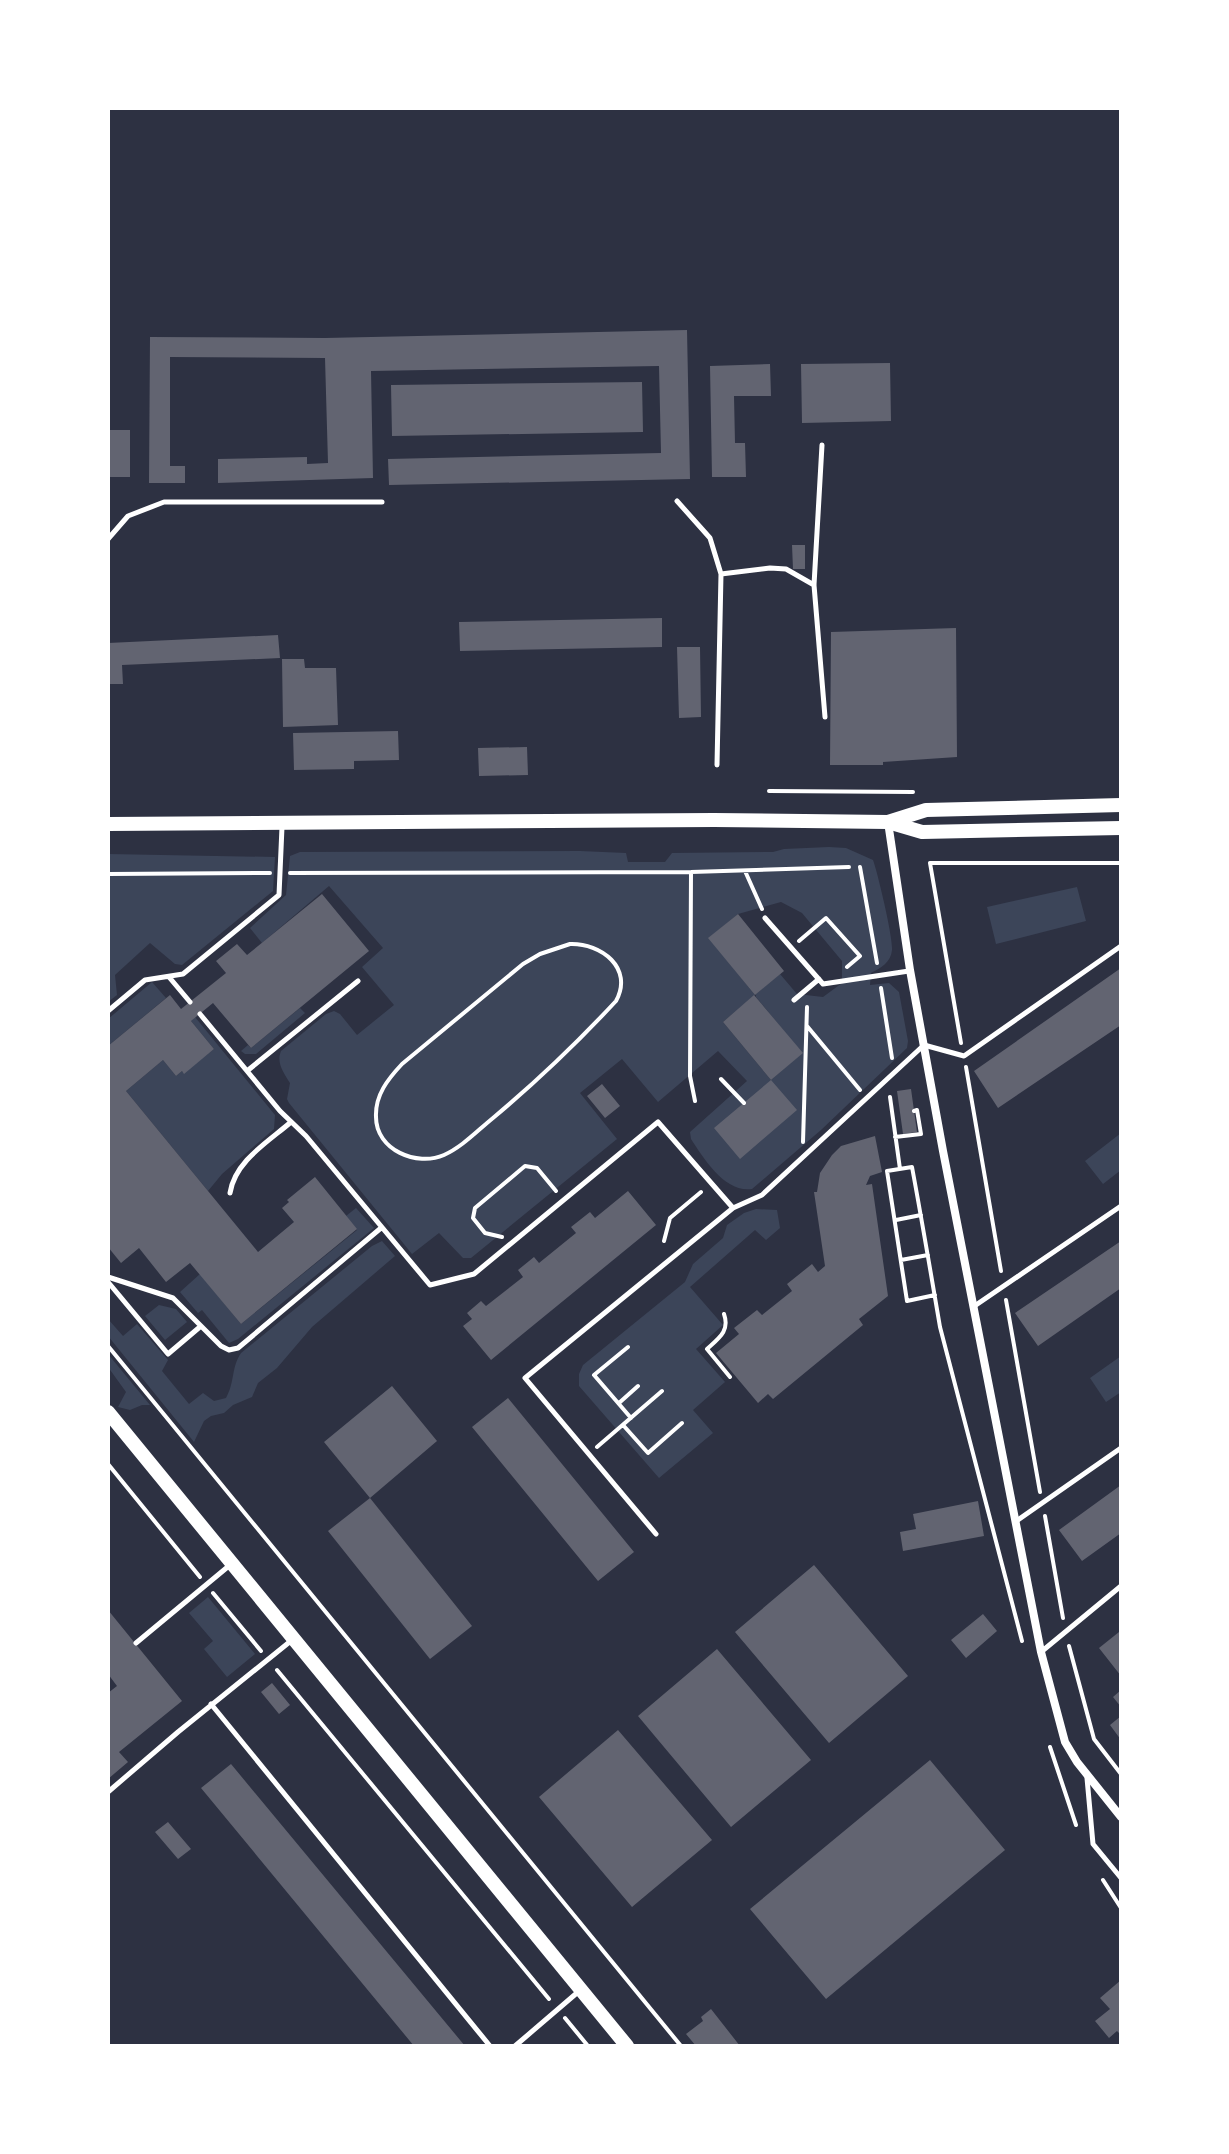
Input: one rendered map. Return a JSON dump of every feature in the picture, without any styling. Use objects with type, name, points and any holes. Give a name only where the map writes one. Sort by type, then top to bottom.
[{"type":"main road","points":[[888,822],[926,810],[1121,805]]},
{"type":"main road","points":[[108,824],[714,820],[888,822],[922,832],[1121,828]]},
{"type":"main road","points":[[108,1412],[627,2046]]},
{"type":"street","points":[[888,822],[910,970],[1041,1652],[1065,1742],[1121,1817]]},
{"type":"lane","points":[[822,445],[814,585],[825,717]]},
{"type":"lane","points":[[677,501],[710,538],[721,574],[717,765]]},
{"type":"lane","points":[[108,539],[128,516],[164,502],[382,502]]},
{"type":"lane","points":[[721,574],[786,569],[814,585]]},
{"type":"lane","points":[[108,1011],[145,980],[183,974],[279,895],[282,824]]},
{"type":"lane","points":[[765,918],[823,984],[910,970]]},
{"type":"lane","points":[[656,1534],[525,1378],[733,1208],[762,1195],[924,1045],[964,1056],[1121,946]]},
{"type":"lane","points":[[169,976],[190,1002]]},
{"type":"lane","points":[[794,1000],[819,979]]},
{"type":"lane","points":[[247,1071],[358,981]]},
{"type":"lane","points":[[200,1014],[430,1285],[474,1274],[658,1122],[733,1208]]},
{"type":"lane","points":[[230,1193],[232,1179],[240,1167],[291,1122]]},
{"type":"lane","points":[[973,1307],[1121,1206]]},
{"type":"lane","points":[[108,1279],[173,1298],[221,1346],[229,1350],[238,1348],[381,1228]]},
{"type":"lane","points":[[108,1279],[168,1354],[201,1326]]},
{"type":"lane","points":[[1015,1522],[1121,1448]]},
{"type":"lane","points":[[136,1643],[231,1564]]},
{"type":"lane","points":[[1041,1652],[1121,1586]]},
{"type":"lane","points":[[108,1792],[293,1639]]},
{"type":"lane","points":[[211,1704],[490,2046]]},
{"type":"lane","points":[[1087,1774],[1093,1844],[1121,1878]]},
{"type":"lane","points":[[515,2046],[581,1990]]},
{"type":"path","points":[[769,791],[913,792]]},
{"type":"path","points":[[1121,863],[930,863],[1065,1632],[1094,1739],[1121,1774]]},
{"type":"path","points":[[108,874],[691,872],[849,867]]},
{"type":"path","points":[[745,871],[765,918]]},
{"type":"path","points":[[691,872],[690,1076],[695,1101]]},
{"type":"path","points":[[792,948],[826,918],[860,956],[828,983]]},
{"type":"path","points":[[570,944],[583,944],[606,954],[621,978],[623,989],[616,1001],[579,1041],[462,1144],[429,1160],[411,1158],[392,1149],[380,1133],[376,1118],[379,1096],[387,1080],[494,988],[540,954],[570,944]]},
{"type":"path","points":[[802,1158],[808,988]]},
{"type":"path","points":[[807,1025],[867,1098]]},
{"type":"path","points":[[721,1079],[744,1103]]},
{"type":"path","points":[[892,1091],[888,1099],[900,1169]]},
{"type":"path","points":[[895,1137],[921,1134],[917,1110],[914,1111]]},
{"type":"path","points":[[509,1245],[500,1235],[485,1233],[473,1218],[475,1208],[525,1166],[537,1168],[564,1200]]},
{"type":"path","points":[[935,1295],[907,1301],[887,1171],[912,1167],[921,1215],[935,1295],[940,1327]]},
{"type":"path","points":[[664,1241],[670,1218],[701,1192]]},
{"type":"path","points":[[895,1220],[921,1215]]},
{"type":"path","points":[[901,1260],[928,1255]]},
{"type":"path","points":[[724,1314],[728,1323],[726,1331],[707,1349],[730,1377]]},
{"type":"path","points":[[108,1346],[681,2046]]},
{"type":"path","points":[[628,1347],[594,1375],[631,1418]]},
{"type":"path","points":[[618,1404],[638,1386]]},
{"type":"path","points":[[589,1454],[662,1391]]},
{"type":"path","points":[[623,1425],[648,1453],[682,1423]]},
{"type":"path","points":[[108,1464],[588,2046]]},
{"type":"shaded area","points":[[846,848],[873,860],[892,950],[888,961],[871,973],[870,985],[889,983],[899,992],[908,1041],[907,1048],[821,1130],[752,1189],[742,1189],[724,1180],[691,1139],[690,1132],[747,1081],[718,1051],[658,1102],[622,1059],[580,1093],[617,1139],[471,1258],[463,1258],[439,1233],[412,1254],[289,1103],[290,1083],[280,1064],[281,1051],[326,1014],[334,1011],[340,1014],[357,1035],[394,1005],[362,967],[383,948],[329,886],[262,943],[250,928],[286,895],[290,856],[300,852],[580,851],[626,853],[628,862],[665,862],[672,853],[773,852]],"holes":[[[781,902],[802,913],[842,961],[842,983],[823,997],[797,994],[780,974],[756,994],[802,1053],[771,1080],[723,1022],[755,995],[709,938],[738,914]]]},
{"type":"shaded area","points":[[108,854],[275,857],[273,891],[182,965],[175,964],[150,943],[115,975],[117,995],[108,1002]]},
{"type":"shaded area","points":[[1077,887],[1086,921],[996,944],[987,907]]},
{"type":"shaded area","points":[[152,982],[166,998],[108,1046],[108,1019]]},
{"type":"shaded area","points":[[300,1008],[305,1013],[256,1054],[241,1051],[248,1045],[251,1048]]},
{"type":"shaded area","points":[[195,1017],[275,1115],[274,1129],[222,1174],[208,1191],[126,1091],[163,1060],[176,1076],[214,1049],[191,1021]]},
{"type":"shaded area","points":[[1121,1133],[1121,1170],[1103,1184],[1085,1161]]},
{"type":"shaded area","points":[[356,1208],[374,1228],[238,1339],[229,1343],[202,1310],[198,1313],[180,1292],[200,1274],[241,1324],[357,1230],[346,1216]]},
{"type":"shaded area","points":[[756,1209],[777,1210],[780,1228],[766,1240],[755,1230],[690,1287],[723,1325],[696,1349],[725,1382],[693,1410],[713,1433],[659,1478],[579,1386],[579,1374],[583,1365],[685,1282],[693,1264],[723,1238],[727,1225]]},
{"type":"shaded area","points":[[382,1241],[395,1256],[312,1327],[277,1368],[258,1383],[252,1397],[204,1421],[194,1442],[108,1336],[108,1319],[123,1336],[137,1324],[168,1360],[162,1371],[189,1404],[203,1393],[214,1401],[226,1398],[241,1353]]},
{"type":"shaded area","points":[[159,1305],[176,1309],[187,1322],[165,1340],[145,1316]]},
{"type":"shaded area","points":[[108,1354],[150,1405],[130,1410],[118,1407],[126,1392],[108,1367]]},
{"type":"shaded area","points":[[1121,1356],[1121,1392],[1106,1402],[1090,1378]]},
{"type":"shaded area","points":[[208,1597],[255,1654],[227,1677],[204,1649],[213,1641],[189,1613]]},
{"type":"building","points":[[687,330],[690,479],[389,485],[388,459],[661,453],[659,366],[371,371],[373,478],[218,483],[218,459],[307,457],[307,464],[328,463],[325,358],[170,357],[170,466],[185,466],[185,483],[149,483],[150,337],[325,338]]},
{"type":"building","points":[[890,363],[891,421],[802,423],[801,364]]},
{"type":"building","points":[[770,364],[771,396],[734,396],[735,443],[745,443],[746,477],[712,477],[710,366]]},
{"type":"building","points":[[642,382],[643,432],[392,436],[391,385]]},
{"type":"building","points":[[108,430],[130,430],[130,477],[108,477]]},
{"type":"building","points":[[792,545],[805,545],[805,569],[793,569]]},
{"type":"building","points":[[662,618],[662,647],[460,651],[459,622]]},
{"type":"building","points":[[956,628],[957,757],[883,762],[883,765],[830,765],[831,632]]},
{"type":"building","points":[[278,635],[280,658],[122,665],[123,684],[108,684],[108,643]]},
{"type":"building","points":[[677,647],[700,647],[701,717],[679,718]]},
{"type":"building","points":[[282,659],[304,659],[305,668],[336,668],[338,725],[283,727]]},
{"type":"building","points":[[398,731],[399,760],[354,761],[354,769],[294,770],[293,733]]},
{"type":"building","points":[[527,747],[528,775],[479,776],[478,748]]},
{"type":"building","points":[[322,894],[369,951],[251,1048],[213,1003],[191,1021],[214,1049],[184,1074],[182,1071],[176,1076],[163,1060],[126,1091],[258,1252],[294,1222],[282,1208],[289,1202],[287,1200],[315,1177],[357,1229],[241,1324],[190,1263],[166,1282],[139,1248],[121,1263],[108,1247],[108,1046],[170,995],[181,1009],[226,973],[216,961],[237,944],[247,955]]},
{"type":"building","points":[[738,914],[784,971],[755,995],[708,938]]},
{"type":"building","points":[[1121,968],[1121,1025],[998,1108],[974,1071]]},
{"type":"building","points":[[754,995],[803,1053],[771,1080],[723,1022]]},
{"type":"building","points":[[771,1080],[797,1110],[740,1159],[714,1128]]},
{"type":"building","points":[[602,1084],[620,1106],[605,1118],[587,1096]]},
{"type":"building","points":[[911,1089],[917,1132],[903,1134],[897,1091]]},
{"type":"building","points":[[875,1136],[882,1172],[870,1176],[866,1185],[872,1184],[888,1296],[859,1319],[863,1325],[773,1399],[768,1394],[758,1403],[716,1353],[739,1334],[734,1328],[757,1310],[762,1315],[792,1291],[787,1284],[812,1264],[818,1272],[825,1266],[814,1192],[817,1192],[820,1173],[841,1146]]},
{"type":"building","points":[[628,1191],[656,1225],[491,1360],[463,1326],[472,1319],[467,1313],[481,1301],[486,1306],[523,1277],[518,1270],[534,1257],[539,1263],[576,1233],[571,1227],[590,1212],[595,1218]]},
{"type":"building","points":[[1121,1241],[1121,1288],[1038,1346],[1015,1313]]},
{"type":"building","points":[[392,1386],[437,1441],[370,1498],[324,1442]]},
{"type":"building","points":[[508,1398],[634,1552],[598,1581],[472,1427]]},
{"type":"building","points":[[1121,1485],[1121,1533],[1082,1561],[1059,1530]]},
{"type":"building","points":[[370,1498],[472,1626],[430,1659],[328,1531]]},
{"type":"building","points":[[978,1501],[984,1536],[903,1551],[900,1532],[916,1529],[913,1514]]},
{"type":"building","points":[[814,1565],[908,1676],[829,1743],[735,1632]]},
{"type":"building","points":[[108,1610],[182,1701],[119,1752],[128,1762],[108,1779],[108,1693],[117,1686],[108,1674]]},
{"type":"building","points":[[983,1614],[997,1631],[966,1658],[951,1640]]},
{"type":"building","points":[[1119,1632],[1121,1635],[1121,1676],[1099,1648]]},
{"type":"building","points":[[717,1649],[811,1760],[731,1827],[638,1716]]},
{"type":"building","points":[[272,1683],[290,1705],[279,1714],[261,1692]]},
{"type":"building","points":[[1121,1690],[1121,1707],[1113,1697]]},
{"type":"building","points":[[1121,1716],[1121,1740],[1110,1725]]},
{"type":"building","points":[[618,1730],[712,1840],[632,1907],[539,1797]]},
{"type":"building","points":[[930,1760],[1005,1850],[826,1999],[750,1909]]},
{"type":"building","points":[[231,1764],[465,2046],[414,2046],[201,1788]]},
{"type":"building","points":[[168,1822],[191,1849],[178,1859],[155,1832]]},
{"type":"building","points":[[1121,1980],[1121,2035],[1117,2031],[1109,2038],[1095,2021],[1110,2009],[1100,1998]]},
{"type":"building","points":[[711,2009],[740,2046],[696,2046],[686,2034],[703,2021],[701,2017]]}]
